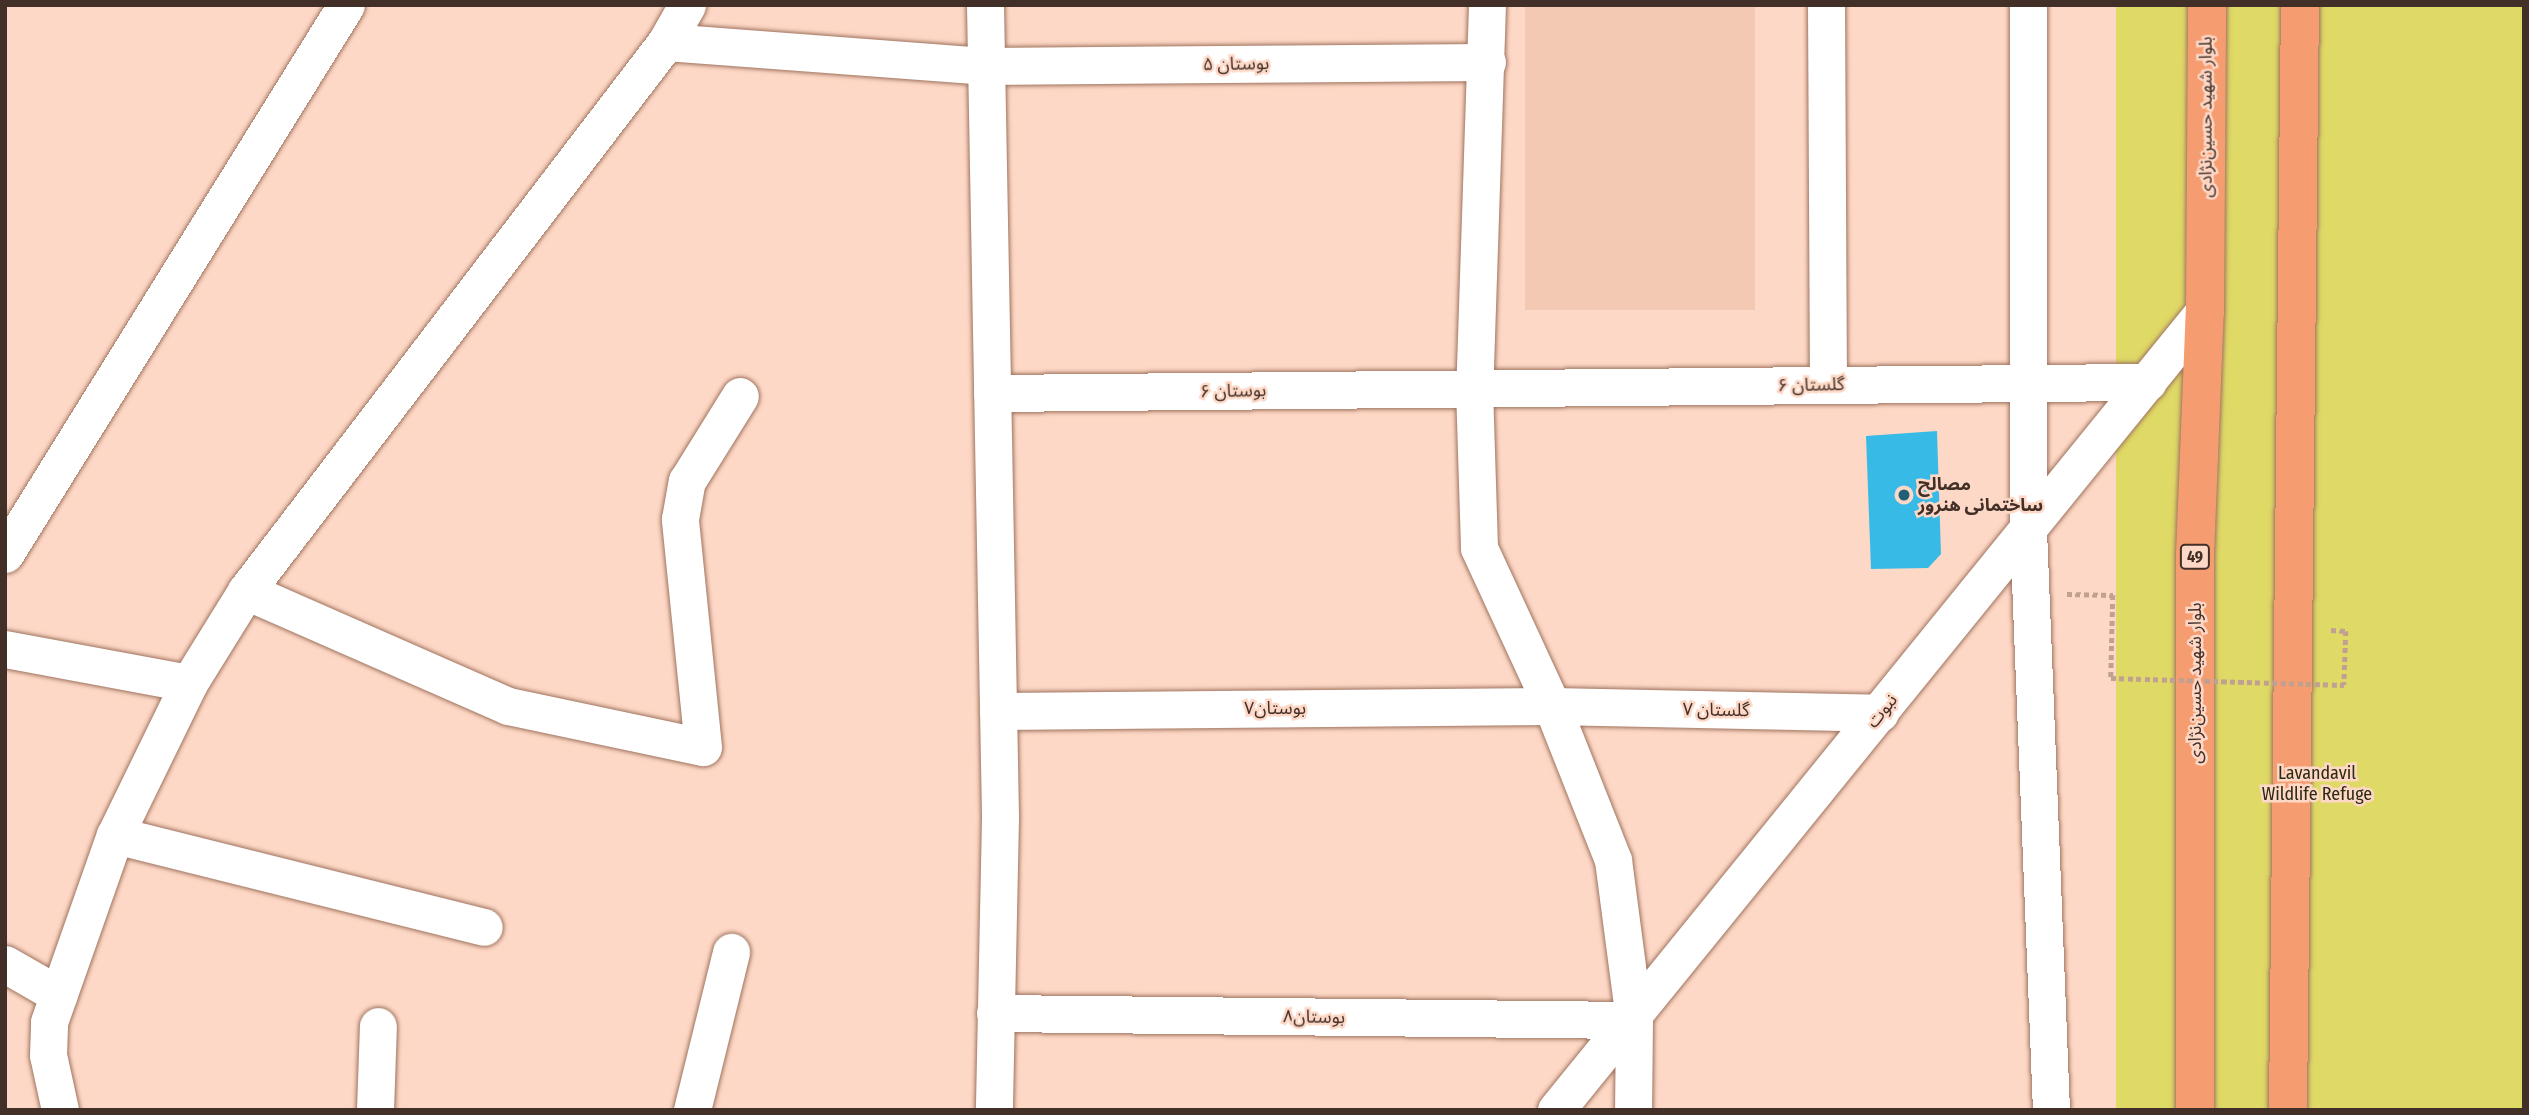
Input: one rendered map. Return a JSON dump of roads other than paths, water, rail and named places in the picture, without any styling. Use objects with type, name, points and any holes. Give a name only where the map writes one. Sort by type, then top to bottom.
[{"type":"highway","name":"بلوار شهید حسین‌نژادی","points":[[2194,1110],[2195,555],[2205,310],[2207,5]]},
{"type":"highway","points":[[2287,1110],[2300,5]]},
{"type":"street","points":[[5,554],[346,5]]},
{"type":"street","points":[[60,1110],[48,1055],[49,1022],[115,835],[189,683],[246,591],[666,42],[687,5]]},
{"type":"street","points":[[985,5],[984,66],[998,711],[995,1110]]},
{"type":"street","points":[[1487,5],[1474,388],[1479,548],[1552,706],[1613,860],[1634,1020],[1633,1110]]},
{"type":"street","points":[[1826,5],[1828,385]]},
{"type":"street","points":[[2028,5],[2028,530],[2051,1110]]},
{"type":"street","name":"بوستان ۵","points":[[666,42],[984,66],[1487,62]]},
{"type":"street","name":"نبوت","points":[[1556,1110],[1634,1020],[2205,310]]},
{"type":"street","name":"گلستان ۶","points":[[1474,388],[2148,382]]},
{"type":"street","name":"بوستان ۶","points":[[992,393],[1474,388]]},
{"type":"street","points":[[246,591],[508,706],[703,747],[680,519],[687,481],[740,396]]},
{"type":"street","points":[[5,649],[189,683]]},
{"type":"street","name":"بوستان۷","points":[[998,711],[1552,706]]},
{"type":"street","name":"گلستان ۷","points":[[1552,706],[1880,713]]},
{"type":"street","points":[[115,835],[484,927]]},
{"type":"street","points":[[691,1110],[731,951]]},
{"type":"street","points":[[5,964],[59,995]]},
{"type":"street","name":"بوستان۸","points":[[995,1013],[1634,1020]]},
{"type":"street","points":[[375,1110],[379,1026]]},
{"type":"place","name":"مصالح ساختمانی هنرور","points":[[1904,495]]},
{"type":"park label","name":"Lavandavil Wildlife Refuge","points":[[2317,784]]}]
